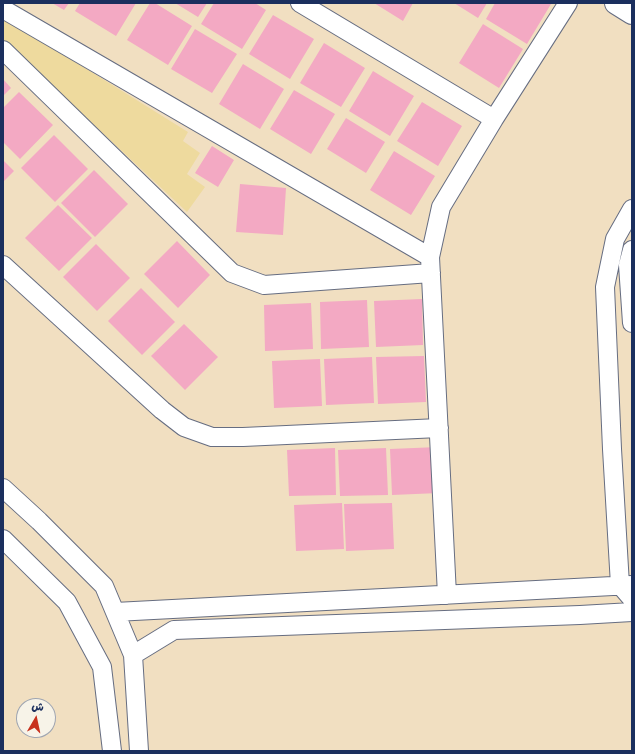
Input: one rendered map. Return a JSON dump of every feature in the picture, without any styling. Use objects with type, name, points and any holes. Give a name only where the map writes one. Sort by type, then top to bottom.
[{"type":"street","points":[[300,3],[494,119]]},
{"type":"street","points":[[447,595],[431,265],[441,207],[494,119],[568,3]]},
{"type":"street","points":[[616,3],[632,13]]},
{"type":"street","points":[[3,9],[431,265]]},
{"type":"street","points":[[3,50],[232,273],[264,285],[431,265]]},
{"type":"street","points":[[632,209],[615,239],[605,287],[612,449],[626,585],[632,599]]},
{"type":"street","points":[[632,250],[628,265],[632,323]]},
{"type":"street","points":[[3,265],[162,410],[184,427],[212,437],[243,437],[439,428]]},
{"type":"street","points":[[3,488],[39,521],[104,586],[133,655],[139,751]]},
{"type":"street","points":[[3,539],[67,602],[102,667],[112,751]]},
{"type":"street","points":[[114,612],[626,585]]},
{"type":"street","points":[[133,655],[174,630],[632,612]]},
{"type":"sand","points":[[3,17],[188,132],[183,141],[200,153],[187,174],[205,187],[187,212],[3,40]]},
{"type":"building","points":[[52,3],[69,3],[64,10]]},
{"type":"building","points":[[80,3],[136,3],[116,36],[75,11]]},
{"type":"building","points":[[150,3],[155,3],[192,26],[168,65],[127,40]]},
{"type":"building","points":[[175,3],[207,3],[198,17]]},
{"type":"building","points":[[214,3],[255,3],[266,10],[242,49],[201,24]]},
{"type":"building","points":[[374,3],[413,3],[403,21]]},
{"type":"building","points":[[454,3],[487,3],[478,18]]},
{"type":"building","points":[[495,3],[551,4],[527,44],[486,19]]},
{"type":"building","points":[[273,15],[314,39],[290,79],[249,54]]},
{"type":"building","points":[[483,24],[523,49],[499,88],[459,63]]},
{"type":"building","points":[[195,29],[237,54],[212,93],[171,69]]},
{"type":"building","points":[[324,43],[365,68],[341,107],[300,83]]},
{"type":"building","points":[[243,64],[284,89],[260,129],[219,104]]},
{"type":"building","points":[[373,71],[414,96],[390,136],[349,111]]},
{"type":"building","points":[[3,79],[11,88],[3,96]]},
{"type":"building","points":[[294,90],[335,114],[311,154],[270,129]]},
{"type":"building","points":[[19,92],[53,125],[20,159],[3,142],[3,108]]},
{"type":"building","points":[[422,102],[462,126],[438,166],[397,141]]},
{"type":"building","points":[[346,118],[385,142],[366,173],[327,149]]},
{"type":"building","points":[[54,135],[88,169],[55,202],[21,168]]},
{"type":"building","points":[[212,146],[234,160],[218,187],[195,173]]},
{"type":"building","points":[[394,151],[435,176],[411,215],[370,190]]},
{"type":"building","points":[[3,160],[14,171],[3,182]]},
{"type":"building","points":[[94,170],[128,204],[95,237],[61,203]]},
{"type":"building","points":[[240,184],[286,188],[283,235],[236,232]]},
{"type":"building","points":[[58,205],[92,238],[59,271],[25,238]]},
{"type":"building","points":[[177,241],[210,275],[178,308],[144,274]]},
{"type":"building","points":[[96,244],[130,278],[97,311],[63,277]]},
{"type":"building","points":[[141,288],[175,322],[142,355],[108,321]]},
{"type":"building","points":[[422,299],[423,345],[376,347],[374,301]]},
{"type":"building","points":[[367,300],[369,347],[321,349],[320,302]]},
{"type":"building","points":[[311,303],[313,349],[265,351],[264,305]]},
{"type":"building","points":[[184,324],[218,357],[185,390],[151,356]]},
{"type":"building","points":[[424,356],[426,402],[378,404],[376,357]]},
{"type":"building","points":[[372,357],[374,403],[326,405],[324,359]]},
{"type":"building","points":[[320,359],[322,406],[274,408],[272,361]]},
{"type":"building","points":[[438,447],[439,493],[392,495],[390,449]]},
{"type":"building","points":[[335,448],[336,495],[289,496],[287,450]]},
{"type":"building","points":[[386,448],[388,495],[340,496],[338,450]]},
{"type":"building","points":[[342,503],[344,549],[296,551],[294,505]]},
{"type":"building","points":[[392,503],[394,549],[346,551],[344,504]]}]
